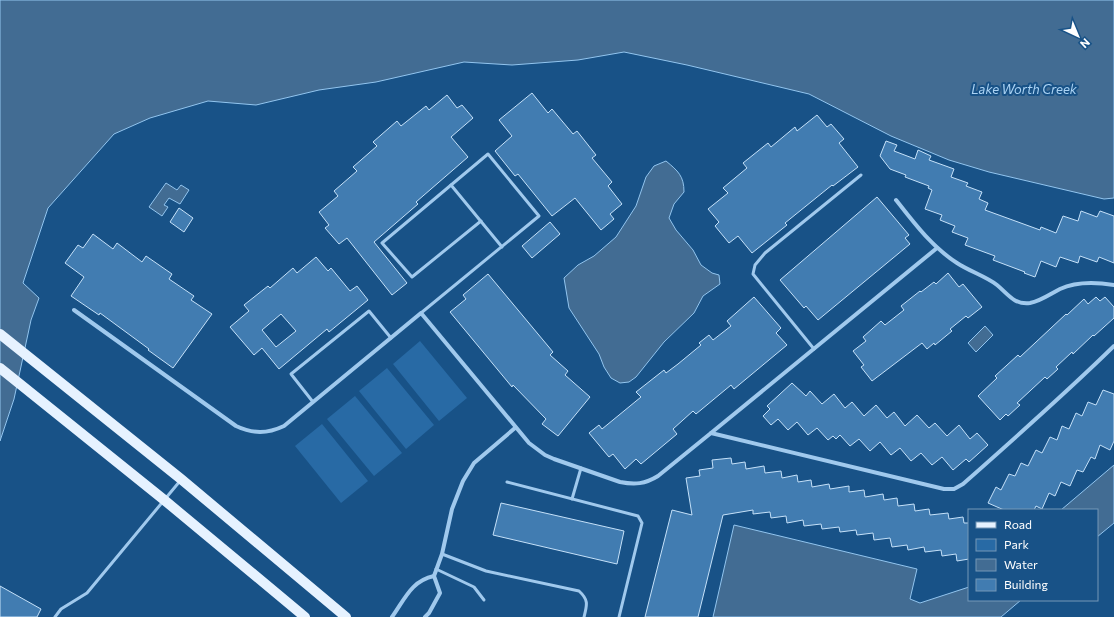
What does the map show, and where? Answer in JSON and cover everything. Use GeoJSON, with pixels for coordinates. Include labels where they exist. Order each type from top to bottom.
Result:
{"type":"FeatureCollection","features":[{"type":"Feature","properties":{"kind":"main road"},"geometry":{"type":"LineString","coordinates":[[0,334],[181,479],[346,617]]}},
{"type":"Feature","properties":{"kind":"main road"},"geometry":{"type":"LineString","coordinates":[[0,368],[163,499],[304,617]]}},
{"type":"Feature","properties":{"kind":"street"},"geometry":{"type":"LineString","coordinates":[[896,200],[937,248],[956,262],[996,284],[1010,298],[1019,302],[1029,303],[1039,301],[1061,289],[1080,283],[1114,285]]}},
{"type":"Feature","properties":{"kind":"street"},"geometry":{"type":"LineString","coordinates":[[74,310],[236,426],[255,433],[265,433],[284,426],[421,313],[529,443],[545,454],[580,468],[620,482],[640,484],[658,476],[937,248]]}},
{"type":"Feature","properties":{"kind":"street"},"geometry":{"type":"LineString","coordinates":[[711,433],[944,489],[954,489],[963,484],[1020,435],[1114,346]]}},
{"type":"Feature","properties":{"kind":"street"},"geometry":{"type":"LineString","coordinates":[[425,617],[429,613],[440,593],[434,576],[442,554],[452,509],[463,481],[468,472],[482,455],[515,428]]}},
{"type":"Feature","properties":{"kind":"street"},"geometry":{"type":"LineString","coordinates":[[392,617],[415,584],[424,578],[434,576]]}},
{"type":"Feature","properties":{"kind":"lane"},"geometry":{"type":"LineString","coordinates":[[421,313],[540,216],[488,154],[382,243],[412,277],[481,221]]}},
{"type":"Feature","properties":{"kind":"lane"},"geometry":{"type":"LineString","coordinates":[[814,349],[753,274],[755,265],[765,253],[860,175]]}},
{"type":"Feature","properties":{"kind":"lane"},"geometry":{"type":"LineString","coordinates":[[451,185],[502,247]]}},
{"type":"Feature","properties":{"kind":"lane"},"geometry":{"type":"LineString","coordinates":[[313,402],[292,374],[369,311],[391,338]]}},
{"type":"Feature","properties":{"kind":"lane"},"geometry":{"type":"LineString","coordinates":[[572,499],[580,468]]}},
{"type":"Feature","properties":{"kind":"lane"},"geometry":{"type":"LineString","coordinates":[[55,617],[61,610],[87,593],[181,479]]}},
{"type":"Feature","properties":{"kind":"lane"},"geometry":{"type":"LineString","coordinates":[[507,482],[635,514],[641,520],[642,523],[619,617]]}},
{"type":"Feature","properties":{"kind":"lane"},"geometry":{"type":"LineString","coordinates":[[442,554],[486,571],[578,591],[584,596],[587,604],[584,617]]}},
{"type":"Feature","properties":{"kind":"lane"},"geometry":{"type":"LineString","coordinates":[[436,569],[474,587],[484,600]]}},
{"type":"Feature","properties":{"kind":"green space"},"geometry":{"type":"Polygon","coordinates":[[[420,341],[467,398],[439,421],[393,364],[420,341]]]}},
{"type":"Feature","properties":{"kind":"green space"},"geometry":{"type":"Polygon","coordinates":[[[387,368],[434,425],[406,449],[359,391],[387,368]]]}},
{"type":"Feature","properties":{"kind":"green space"},"geometry":{"type":"Polygon","coordinates":[[[355,396],[402,453],[374,476],[327,419],[355,396]]]}},
{"type":"Feature","properties":{"kind":"green space"},"geometry":{"type":"Polygon","coordinates":[[[322,424],[368,481],[341,503],[295,446],[322,424]]]}},
{"type":"Feature","properties":{"kind":"water","name":"Lake Worth Creek"},"geometry":{"type":"Polygon","coordinates":[[[0,0],[1114,0],[1114,198],[1104,199],[989,172],[949,160],[891,136],[809,94],[687,65],[624,52],[578,60],[512,65],[464,62],[376,82],[319,90],[256,105],[208,101],[150,118],[114,134],[48,208],[23,283],[39,298],[31,320],[14,399],[0,441],[0,0]]]}},
{"type":"Feature","properties":{"kind":"water"},"geometry":{"type":"Polygon","coordinates":[[[666,161],[680,174],[684,186],[684,192],[674,204],[669,218],[676,230],[693,250],[701,265],[712,273],[719,275],[720,284],[703,296],[694,313],[664,342],[636,377],[629,382],[620,383],[611,378],[604,367],[599,354],[569,308],[564,278],[578,265],[594,256],[616,237],[636,206],[646,177],[654,166],[666,161]]]}},
{"type":"Feature","properties":{"kind":"water"},"geometry":{"type":"Polygon","coordinates":[[[166,183],[177,190],[181,185],[189,190],[180,204],[169,198],[164,205],[168,207],[162,216],[149,207],[166,183]]]}},
{"type":"Feature","properties":{"kind":"water"},"geometry":{"type":"Polygon","coordinates":[[[985,326],[993,335],[976,352],[968,343],[985,326]]]}},
{"type":"Feature","properties":{"kind":"water"},"geometry":{"type":"Polygon","coordinates":[[[1114,465],[1114,523],[1098,536],[1098,509],[1062,509],[1114,465]]]}},
{"type":"Feature","properties":{"kind":"water"},"geometry":{"type":"Polygon","coordinates":[[[734,525],[917,569],[910,599],[920,603],[968,587],[968,601],[1020,601],[1001,617],[713,617],[734,525]]]}},
{"type":"Feature","properties":{"kind":"building"},"geometry":{"type":"Polygon","coordinates":[[[532,93],[548,113],[552,109],[573,134],[577,131],[596,155],[592,158],[612,182],[608,186],[622,204],[610,214],[614,219],[601,230],[575,198],[552,216],[518,174],[515,176],[495,151],[512,136],[499,120],[532,93]]]}},
{"type":"Feature","properties":{"kind":"building"},"geometry":{"type":"Polygon","coordinates":[[[447,95],[457,108],[462,105],[473,118],[451,137],[468,157],[416,202],[418,204],[374,242],[407,283],[392,295],[347,238],[339,244],[325,228],[329,225],[319,212],[338,196],[334,191],[357,171],[353,167],[377,146],[373,142],[397,121],[401,126],[426,106],[429,110],[447,95]]]}},
{"type":"Feature","properties":{"kind":"building"},"geometry":{"type":"Polygon","coordinates":[[[817,115],[827,127],[831,124],[844,139],[839,143],[858,167],[833,186],[832,185],[785,223],[787,225],[752,253],[738,236],[729,243],[715,226],[719,222],[708,209],[728,193],[723,188],[747,168],[743,163],[768,143],[771,147],[795,127],[797,131],[817,115]]]}},
{"type":"Feature","properties":{"kind":"building"},"geometry":{"type":"Polygon","coordinates":[[[886,141],[897,145],[894,151],[915,159],[918,150],[931,156],[929,160],[954,169],[951,177],[968,183],[966,186],[982,192],[979,199],[988,203],[985,210],[1040,230],[1041,227],[1056,233],[1063,216],[1078,221],[1081,211],[1097,217],[1100,211],[1114,216],[1114,263],[1099,257],[1097,262],[1080,256],[1078,263],[1060,257],[1056,267],[1041,261],[1035,277],[993,260],[995,256],[965,245],[968,238],[952,232],[955,226],[940,220],[942,215],[925,209],[932,190],[928,188],[929,186],[905,177],[906,175],[890,169],[880,156],[886,141]]]}},
{"type":"Feature","properties":{"kind":"building"},"geometry":{"type":"Polygon","coordinates":[[[877,197],[909,235],[905,238],[910,244],[818,320],[806,306],[804,308],[780,280],[877,197]]]}},
{"type":"Feature","properties":{"kind":"building"},"geometry":{"type":"Polygon","coordinates":[[[179,208],[193,218],[184,232],[170,222],[179,208]]]}},
{"type":"Feature","properties":{"kind":"building"},"geometry":{"type":"Polygon","coordinates":[[[550,222],[560,234],[532,258],[522,246],[550,222]]]}},
{"type":"Feature","properties":{"kind":"building"},"geometry":{"type":"Polygon","coordinates":[[[93,234],[113,249],[117,243],[142,262],[146,256],[172,274],[169,279],[194,296],[191,300],[212,314],[173,368],[100,313],[99,315],[71,296],[84,277],[65,263],[78,245],[83,248],[93,234]]]}},
{"type":"Feature","properties":{"kind":"building"},"geometry":{"type":"Polygon","coordinates":[[[316,257],[328,271],[331,268],[350,291],[357,286],[368,300],[329,332],[327,329],[279,369],[262,348],[254,355],[230,327],[249,311],[244,305],[268,286],[270,288],[293,268],[297,273],[316,257]],[[281,314],[262,330],[276,347],[296,331],[281,314]]]}},
{"type":"Feature","properties":{"kind":"building"},"geometry":{"type":"Polygon","coordinates":[[[948,273],[959,287],[963,284],[982,307],[968,318],[966,316],[950,329],[952,331],[935,345],[934,343],[927,349],[922,343],[872,381],[861,367],[864,365],[853,351],[866,341],[863,337],[881,321],[885,325],[904,310],[901,306],[934,282],[936,284],[948,273]]]}},
{"type":"Feature","properties":{"kind":"building"},"geometry":{"type":"Polygon","coordinates":[[[488,274],[553,352],[550,355],[568,371],[565,375],[590,397],[558,436],[542,424],[546,419],[513,385],[512,387],[450,312],[466,299],[463,295],[488,274]]]}},
{"type":"Feature","properties":{"kind":"building"},"geometry":{"type":"Polygon","coordinates":[[[754,297],[781,328],[776,333],[787,345],[734,389],[731,385],[696,414],[693,411],[673,429],[677,434],[641,464],[636,459],[625,469],[613,454],[609,457],[589,433],[599,425],[602,429],[641,397],[636,392],[664,370],[666,373],[678,364],[701,345],[699,343],[709,335],[713,340],[731,326],[727,321],[754,297]]]}},
{"type":"Feature","properties":{"kind":"building"},"geometry":{"type":"Polygon","coordinates":[[[1096,297],[1100,301],[1105,297],[1114,307],[1114,318],[1073,354],[1072,352],[1056,367],[1058,369],[1047,379],[1045,377],[1017,403],[1020,405],[1008,416],[1006,414],[1000,420],[978,396],[997,378],[995,376],[1018,355],[1020,357],[1066,314],[1067,315],[1084,299],[1088,304],[1096,297]]]}},
{"type":"Feature","properties":{"kind":"building"},"geometry":{"type":"Polygon","coordinates":[[[792,383],[806,396],[810,391],[822,404],[834,394],[845,408],[852,402],[864,416],[876,405],[887,418],[894,412],[905,426],[917,415],[929,428],[935,423],[947,436],[959,425],[970,439],[977,433],[988,445],[969,462],[966,459],[953,470],[942,457],[932,465],[921,453],[911,461],[900,448],[891,455],[880,442],[870,451],[859,439],[850,446],[840,435],[836,439],[833,436],[828,440],[817,428],[808,435],[797,422],[788,430],[778,419],[771,425],[763,416],[770,409],[767,406],[792,383]]]}},
{"type":"Feature","properties":{"kind":"building"},"geometry":{"type":"Polygon","coordinates":[[[1103,390],[1114,394],[1114,441],[1110,450],[1100,445],[1095,459],[1091,457],[1083,472],[1077,470],[1070,486],[1061,482],[1055,496],[1049,493],[1042,509],[1036,506],[1034,509],[1002,509],[988,503],[996,487],[1001,490],[1009,474],[1015,476],[1021,463],[1028,466],[1036,450],[1042,453],[1050,437],[1057,440],[1062,426],[1069,429],[1076,413],[1082,416],[1088,402],[1096,405],[1103,390]]]}},
{"type":"Feature","properties":{"kind":"building"},"geometry":{"type":"Polygon","coordinates":[[[731,458],[732,464],[745,462],[746,469],[764,466],[765,473],[781,471],[782,478],[797,475],[798,482],[811,480],[812,487],[829,484],[830,489],[849,486],[849,492],[864,490],[865,497],[883,494],[884,500],[897,498],[898,506],[914,504],[915,511],[929,509],[930,515],[948,513],[949,519],[963,517],[964,523],[968,523],[968,559],[957,561],[956,554],[942,556],[941,550],[925,552],[924,547],[908,550],[907,545],[892,547],[890,538],[874,540],[873,533],[857,535],[856,530],[840,532],[839,527],[822,529],[821,524],[804,526],[803,520],[787,523],[786,516],[771,518],[770,512],[753,514],[753,510],[723,515],[698,617],[645,617],[672,510],[692,515],[686,478],[700,476],[699,470],[713,468],[712,460],[731,458]]]}},
{"type":"Feature","properties":{"kind":"building"},"geometry":{"type":"Polygon","coordinates":[[[501,503],[624,531],[617,564],[493,535],[501,503]]]}},
{"type":"Feature","properties":{"kind":"building"},"geometry":{"type":"Polygon","coordinates":[[[0,586],[41,609],[37,617],[0,617],[0,586]]]}}]}
